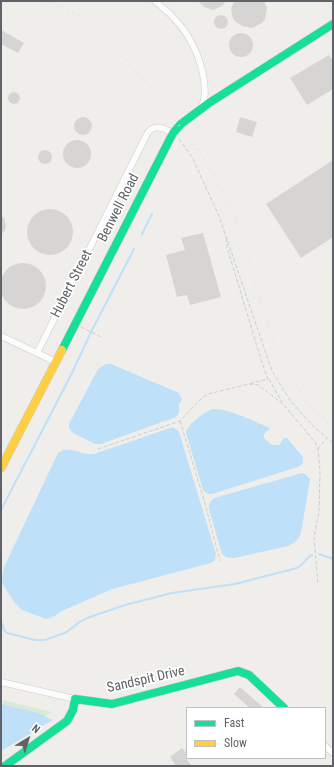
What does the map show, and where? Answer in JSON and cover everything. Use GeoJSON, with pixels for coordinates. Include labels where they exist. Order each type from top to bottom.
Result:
{"type":"FeatureCollection","features":[{"type":"Feature","properties":{"kind":"street"},"geometry":{"type":"LineString","coordinates":[[155,1],[178,22],[196,50],[203,72],[205,90],[201,109]]}},
{"type":"Feature","properties":{"kind":"street","name":"Benwell Road"},"geometry":{"type":"LineString","coordinates":[[1,468],[172,133],[201,109],[333,24]]}},
{"type":"Feature","properties":{"kind":"street","name":"Hubert Street"},"geometry":{"type":"LineString","coordinates":[[37,353],[146,134],[152,128],[156,127],[172,133]]}},
{"type":"Feature","properties":{"kind":"street"},"geometry":{"type":"LineString","coordinates":[[1,336],[56,362]]}},
{"type":"Feature","properties":{"kind":"street","name":"Sandspit Drive"},"geometry":{"type":"LineString","coordinates":[[75,699],[112,704],[238,671],[249,675],[283,707]]}},
{"type":"Feature","properties":{"kind":"street"},"geometry":{"type":"LineString","coordinates":[[1,682],[75,699],[73,710],[67,721],[5,766]]}},
{"type":"Feature","properties":{"kind":"path"},"geometry":{"type":"LineString","coordinates":[[172,133],[183,144],[192,157],[213,200],[272,371],[290,400],[313,426],[333,443]]}},
{"type":"Feature","properties":{"kind":"path"},"geometry":{"type":"LineString","coordinates":[[226,236],[227,247],[268,379],[283,404],[309,435],[318,449],[320,458],[320,497],[314,537],[318,585]]}},
{"type":"Feature","properties":{"kind":"path"},"geometry":{"type":"LineString","coordinates":[[75,324],[101,337]]}},
{"type":"Feature","properties":{"kind":"path"},"geometry":{"type":"LineString","coordinates":[[98,449],[180,421],[202,398],[208,394],[268,379]]}},
{"type":"Feature","properties":{"kind":"path"},"geometry":{"type":"LineString","coordinates":[[249,384],[258,385],[283,404]]}},
{"type":"Feature","properties":{"kind":"path"},"geometry":{"type":"LineString","coordinates":[[180,421],[204,500],[220,562]]}},
{"type":"Feature","properties":{"kind":"path"},"geometry":{"type":"LineString","coordinates":[[318,449],[326,438]]}},
{"type":"Feature","properties":{"kind":"green space"},"geometry":{"type":"Polygon","coordinates":[[[3,700],[52,712],[1,746],[3,700]]]}},
{"type":"Feature","properties":{"kind":"water"},"geometry":{"type":"Polygon","coordinates":[[[106,364],[111,364],[179,393],[182,399],[179,404],[179,414],[176,417],[101,444],[95,444],[73,433],[69,428],[70,422],[98,369],[106,364]]]}},
{"type":"Feature","properties":{"kind":"water"},"geometry":{"type":"Polygon","coordinates":[[[212,409],[219,409],[234,413],[270,428],[264,434],[264,438],[272,445],[279,445],[284,438],[287,438],[303,457],[303,463],[298,467],[208,494],[203,490],[186,433],[187,429],[193,422],[212,409]]]}},
{"type":"Feature","properties":{"kind":"water"},"geometry":{"type":"Polygon","coordinates":[[[173,427],[179,432],[216,554],[215,560],[211,563],[112,589],[46,619],[22,610],[15,603],[2,583],[4,567],[58,453],[72,450],[94,454],[173,427]]]}},
{"type":"Feature","properties":{"kind":"water"},"geometry":{"type":"Polygon","coordinates":[[[302,473],[310,479],[299,538],[293,544],[288,546],[234,558],[227,557],[222,554],[209,509],[210,502],[214,498],[302,473]]]}},
{"type":"Feature","properties":{"kind":"water"},"geometry":{"type":"Polygon","coordinates":[[[1,704],[38,713],[53,720],[1,751],[1,704]]]}},
{"type":"Feature","properties":{"kind":"building"},"geometry":{"type":"Polygon","coordinates":[[[198,1],[226,1],[222,6],[213,10],[204,7],[198,1]]]}},
{"type":"Feature","properties":{"kind":"building"},"geometry":{"type":"Polygon","coordinates":[[[234,1],[264,1],[267,8],[265,19],[262,23],[252,28],[242,26],[234,20],[232,15],[231,9],[234,1]]]}},
{"type":"Feature","properties":{"kind":"building"},"geometry":{"type":"Polygon","coordinates":[[[218,15],[224,15],[228,19],[228,25],[224,29],[218,29],[214,25],[214,19],[218,15]]]}},
{"type":"Feature","properties":{"kind":"building"},"geometry":{"type":"Polygon","coordinates":[[[1,30],[24,43],[18,53],[1,44],[1,30]]]}},
{"type":"Feature","properties":{"kind":"building"},"geometry":{"type":"Polygon","coordinates":[[[241,33],[250,36],[253,45],[250,54],[241,57],[232,54],[229,45],[232,36],[241,33]]]}},
{"type":"Feature","properties":{"kind":"building"},"geometry":{"type":"Polygon","coordinates":[[[329,55],[333,61],[333,89],[307,105],[290,78],[329,55]]]}},
{"type":"Feature","properties":{"kind":"building"},"geometry":{"type":"Polygon","coordinates":[[[12,92],[16,92],[20,98],[16,104],[12,104],[8,100],[8,96],[12,92]]]}},
{"type":"Feature","properties":{"kind":"building"},"geometry":{"type":"Polygon","coordinates":[[[83,117],[89,120],[92,126],[89,132],[83,135],[77,132],[74,126],[77,120],[83,117]]]}},
{"type":"Feature","properties":{"kind":"building"},"geometry":{"type":"Polygon","coordinates":[[[240,117],[257,122],[252,137],[236,132],[240,117]]]}},
{"type":"Feature","properties":{"kind":"building"},"geometry":{"type":"Polygon","coordinates":[[[77,140],[87,144],[91,154],[87,164],[77,168],[67,164],[63,154],[67,144],[77,140]]]}},
{"type":"Feature","properties":{"kind":"building"},"geometry":{"type":"Polygon","coordinates":[[[42,150],[48,150],[52,154],[52,160],[48,164],[42,164],[38,160],[38,154],[42,150]]]}},
{"type":"Feature","properties":{"kind":"building"},"geometry":{"type":"Polygon","coordinates":[[[333,160],[333,237],[301,258],[266,204],[333,160]]]}},
{"type":"Feature","properties":{"kind":"building"},"geometry":{"type":"Polygon","coordinates":[[[50,209],[63,213],[69,219],[73,232],[69,245],[63,251],[50,255],[37,251],[31,245],[27,232],[31,219],[37,213],[50,209]]]}},
{"type":"Feature","properties":{"kind":"building"},"geometry":{"type":"Polygon","coordinates":[[[1,215],[4,218],[6,226],[1,235],[1,215]]]}},
{"type":"Feature","properties":{"kind":"building"},"geometry":{"type":"Polygon","coordinates":[[[203,233],[221,297],[190,305],[187,295],[177,297],[166,255],[185,250],[181,238],[203,233]]]}},
{"type":"Feature","properties":{"kind":"building"},"geometry":{"type":"Polygon","coordinates":[[[23,263],[36,267],[42,273],[46,286],[42,299],[36,305],[23,309],[10,305],[4,299],[0,286],[4,273],[10,267],[23,263]]]}},
{"type":"Feature","properties":{"kind":"building"},"geometry":{"type":"Polygon","coordinates":[[[240,687],[263,707],[249,707],[234,694],[240,687]]]}},
{"type":"Feature","properties":{"kind":"building"},"geometry":{"type":"Polygon","coordinates":[[[182,748],[186,753],[186,759],[191,765],[176,766],[170,757],[182,748]]]}},
{"type":"Feature","properties":{"kind":"waterway"},"geometry":{"type":"LineString","coordinates":[[142,234],[152,214]]}},
{"type":"Feature","properties":{"kind":"waterway"},"geometry":{"type":"LineString","coordinates":[[1,510],[134,249]]}},
{"type":"Feature","properties":{"kind":"waterway"},"geometry":{"type":"LineString","coordinates":[[319,554],[333,559]]}},
{"type":"Feature","properties":{"kind":"waterway"},"geometry":{"type":"LineString","coordinates":[[1,621],[4,630],[7,633],[35,640],[45,640],[67,632],[87,618],[125,605],[172,593],[235,584],[297,568],[312,555]]}},
{"type":"Feature","properties":{"kind":"railway"},"geometry":{"type":"LineString","coordinates":[[45,1],[77,14],[100,31],[150,87],[200,153],[224,193],[234,215],[275,346],[286,370],[308,403],[333,428]]}},
{"type":"Feature","properties":{"kind":"railway"},"geometry":{"type":"LineString","coordinates":[[98,262],[115,219]]}},
{"type":"Feature","properties":{"kind":"traffic: fast"},"geometry":{"type":"LineString","coordinates":[[62,350],[173,133],[181,124],[209,103],[333,24]]}},
{"type":"Feature","properties":{"kind":"traffic: fast"},"geometry":{"type":"LineString","coordinates":[[5,766],[67,721],[73,710],[75,699],[112,704],[238,671],[249,675],[283,707]]}},
{"type":"Feature","properties":{"kind":"traffic: slow"},"geometry":{"type":"LineString","coordinates":[[1,468],[62,350]]}}]}
